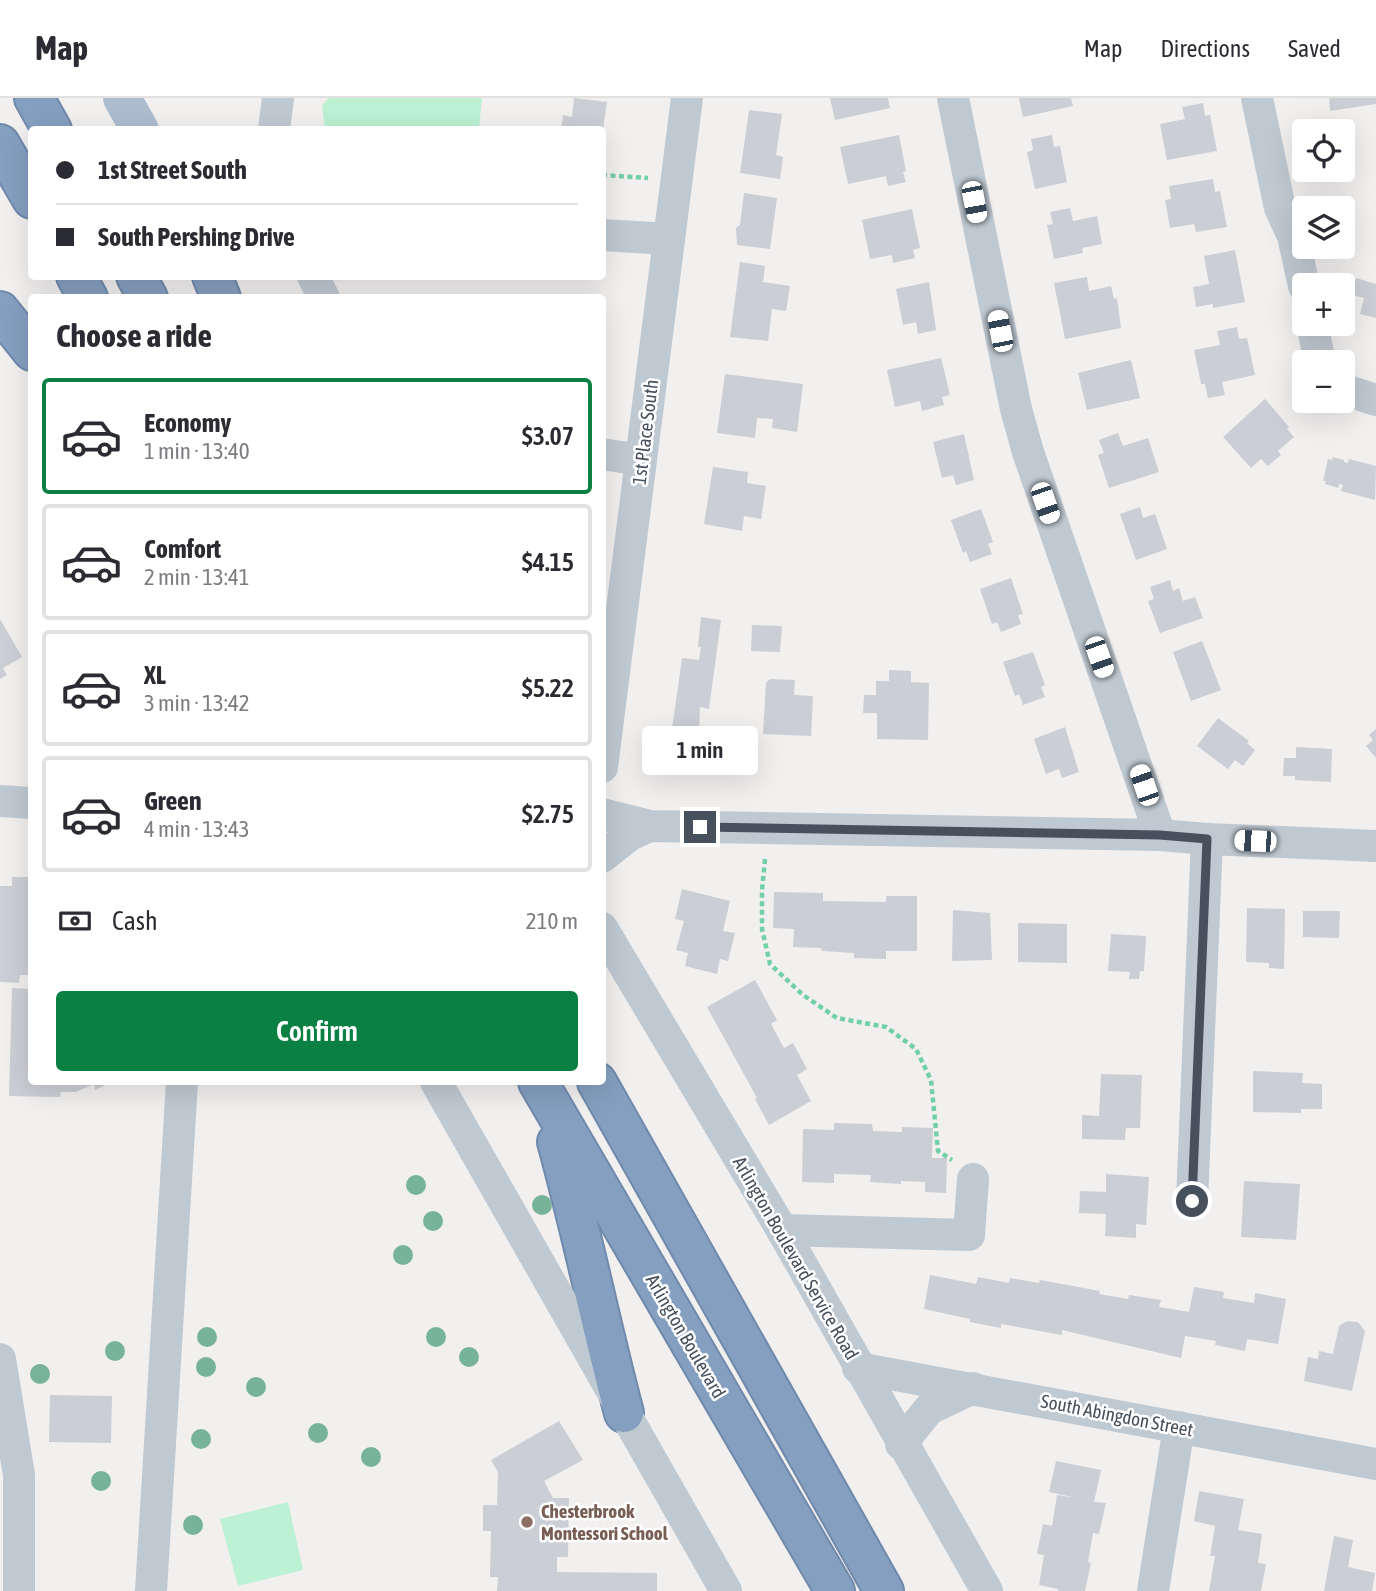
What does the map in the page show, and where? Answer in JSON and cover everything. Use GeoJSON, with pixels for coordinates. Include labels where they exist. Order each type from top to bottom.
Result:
{"type":"FeatureCollection","features":[{"type":"Feature","properties":{"kind":"highway"},"geometry":{"type":"LineString","coordinates":[[34,98],[50,126]]}},
{"type":"Feature","properties":{"kind":"highway"},"geometry":{"type":"LineString","coordinates":[[0,144],[28,192]]}},
{"type":"Feature","properties":{"kind":"highway"},"geometry":{"type":"LineString","coordinates":[[0,312],[28,346]]}},
{"type":"Feature","properties":{"kind":"highway"},"geometry":{"type":"LineString","coordinates":[[599,1085],[884,1591]]}},
{"type":"Feature","properties":{"kind":"highway"},"geometry":{"type":"LineString","coordinates":[[541,1087],[579,1219],[604,1338],[624,1413]]}},
{"type":"Feature","properties":{"kind":"highway","name":"Arlington Boulevard"},"geometry":{"type":"LineString","coordinates":[[541,1087],[835,1591]]}},
{"type":"Feature","properties":{"kind":"main road"},"geometry":{"type":"LineString","coordinates":[[122,98],[138,126]]}},
{"type":"Feature","properties":{"kind":"street"},"geometry":{"type":"LineString","coordinates":[[274,126],[278,98]]}},
{"type":"Feature","properties":{"kind":"street","name":"1st Place South"},"geometry":{"type":"LineString","coordinates":[[606,736],[687,98]]}},
{"type":"Feature","properties":{"kind":"street"},"geometry":{"type":"LineString","coordinates":[[953,98],[1016,409],[1028,452],[1160,835]]}},
{"type":"Feature","properties":{"kind":"street"},"geometry":{"type":"LineString","coordinates":[[1257,98],[1280,208],[1293,236],[1301,273]]}},
{"type":"Feature","properties":{"kind":"street"},"geometry":{"type":"LineString","coordinates":[[606,235],[669,239]]}},
{"type":"Feature","properties":{"kind":"street"},"geometry":{"type":"LineString","coordinates":[[0,312],[28,362]]}},
{"type":"Feature","properties":{"kind":"street"},"geometry":{"type":"LineString","coordinates":[[1355,393],[1376,400]]}},
{"type":"Feature","properties":{"kind":"street"},"geometry":{"type":"LineString","coordinates":[[606,455],[641,460]]}},
{"type":"Feature","properties":{"kind":"street"},"geometry":{"type":"LineString","coordinates":[[0,801],[28,803]]}},
{"type":"Feature","properties":{"kind":"street"},"geometry":{"type":"LineString","coordinates":[[606,815],[650,826],[1160,835],[1376,846]]}},
{"type":"Feature","properties":{"kind":"street"},"geometry":{"type":"LineString","coordinates":[[606,854],[630,835],[650,826]]}},
{"type":"Feature","properties":{"kind":"street"},"geometry":{"type":"LineString","coordinates":[[1192,1201],[1207,839]]}},
{"type":"Feature","properties":{"kind":"street","name":"Arlington Boulevard Service Road"},"geometry":{"type":"LineString","coordinates":[[606,935],[782,1230],[901,1444],[987,1591]]}},
{"type":"Feature","properties":{"kind":"street"},"geometry":{"type":"LineString","coordinates":[[151,1591],[182,1085]]}},
{"type":"Feature","properties":{"kind":"street"},"geometry":{"type":"LineString","coordinates":[[438,1085],[726,1591]]}},
{"type":"Feature","properties":{"kind":"street"},"geometry":{"type":"LineString","coordinates":[[782,1230],[970,1235],[973,1180]]}},
{"type":"Feature","properties":{"kind":"street"},"geometry":{"type":"LineString","coordinates":[[0,1359],[19,1475],[19,1591]]}},
{"type":"Feature","properties":{"kind":"street","name":"South Abingdon Street"},"geometry":{"type":"LineString","coordinates":[[858,1368],[1376,1464]]}},
{"type":"Feature","properties":{"kind":"street"},"geometry":{"type":"LineString","coordinates":[[901,1444],[929,1409],[973,1388]]}},
{"type":"Feature","properties":{"kind":"street"},"geometry":{"type":"LineString","coordinates":[[1153,1591],[1179,1427]]}},
{"type":"Feature","properties":{"kind":"path"},"geometry":{"type":"LineString","coordinates":[[606,175],[677,179]]}},
{"type":"Feature","properties":{"kind":"path"},"geometry":{"type":"LineString","coordinates":[[765,859],[762,929],[770,964],[803,995],[837,1018],[886,1027],[916,1049],[931,1080],[938,1151],[955,1161],[973,1180]]}},
{"type":"Feature","properties":{"kind":"green space"},"geometry":{"type":"Polygon","coordinates":[[[329,98],[482,98],[479,126],[325,126],[322,105],[329,98]]]}},
{"type":"Feature","properties":{"kind":"green space"},"geometry":{"type":"Polygon","coordinates":[[[288,1502],[303,1570],[238,1586],[220,1519],[288,1502]]]}},
{"type":"Feature","properties":{"kind":"building"},"geometry":{"type":"Polygon","coordinates":[[[574,98],[607,102],[604,126],[562,126],[563,115],[572,117],[574,98]]]}},
{"type":"Feature","properties":{"kind":"building"},"geometry":{"type":"Polygon","coordinates":[[[830,98],[888,98],[890,108],[835,120],[830,98]]]}},
{"type":"Feature","properties":{"kind":"building"},"geometry":{"type":"Polygon","coordinates":[[[1019,98],[1071,98],[1073,106],[1023,117],[1019,98]]]}},
{"type":"Feature","properties":{"kind":"building"},"geometry":{"type":"Polygon","coordinates":[[[1329,98],[1376,98],[1376,104],[1330,111],[1329,98]]]}},
{"type":"Feature","properties":{"kind":"building"},"geometry":{"type":"Polygon","coordinates":[[[1203,103],[1205,116],[1210,115],[1217,151],[1167,160],[1160,124],[1185,119],[1182,107],[1203,103]]]}},
{"type":"Feature","properties":{"kind":"building"},"geometry":{"type":"Polygon","coordinates":[[[749,110],[782,114],[776,155],[783,157],[780,179],[740,173],[749,110]]]}},
{"type":"Feature","properties":{"kind":"building"},"geometry":{"type":"Polygon","coordinates":[[[899,135],[906,182],[888,186],[886,176],[848,184],[840,147],[899,135]]]}},
{"type":"Feature","properties":{"kind":"building"},"geometry":{"type":"Polygon","coordinates":[[[1052,135],[1054,147],[1060,146],[1067,182],[1035,189],[1027,152],[1033,150],[1031,139],[1052,135]]]}},
{"type":"Feature","properties":{"kind":"building"},"geometry":{"type":"Polygon","coordinates":[[[1213,179],[1215,192],[1220,191],[1227,227],[1196,232],[1194,224],[1170,228],[1165,200],[1171,199],[1169,186],[1213,179]]]}},
{"type":"Feature","properties":{"kind":"building"},"geometry":{"type":"Polygon","coordinates":[[[744,193],[777,198],[770,249],[737,245],[736,228],[740,225],[744,193]]]}},
{"type":"Feature","properties":{"kind":"building"},"geometry":{"type":"Polygon","coordinates":[[[1070,208],[1073,221],[1097,216],[1102,244],[1082,248],[1083,253],[1054,259],[1047,225],[1053,224],[1050,212],[1070,208]]]}},
{"type":"Feature","properties":{"kind":"building"},"geometry":{"type":"Polygon","coordinates":[[[912,209],[920,248],[913,250],[915,258],[893,263],[892,255],[870,259],[862,220],[912,209]]]}},
{"type":"Feature","properties":{"kind":"building"},"geometry":{"type":"Polygon","coordinates":[[[1235,250],[1245,302],[1213,308],[1213,304],[1196,307],[1193,287],[1209,284],[1204,256],[1235,250]]]}},
{"type":"Feature","properties":{"kind":"building"},"geometry":{"type":"Polygon","coordinates":[[[740,262],[765,266],[763,282],[790,286],[786,311],[772,309],[768,341],[730,337],[740,262]]]}},
{"type":"Feature","properties":{"kind":"building"},"geometry":{"type":"Polygon","coordinates":[[[1087,277],[1089,291],[1111,286],[1114,299],[1117,298],[1121,328],[1065,339],[1054,283],[1087,277]]]}},
{"type":"Feature","properties":{"kind":"building"},"geometry":{"type":"Polygon","coordinates":[[[1356,278],[1376,284],[1376,318],[1360,314],[1364,298],[1355,296],[1356,278]]]}},
{"type":"Feature","properties":{"kind":"building"},"geometry":{"type":"Polygon","coordinates":[[[929,282],[936,330],[918,334],[916,322],[903,325],[896,289],[929,282]]]}},
{"type":"Feature","properties":{"kind":"building"},"geometry":{"type":"Polygon","coordinates":[[[1237,327],[1239,339],[1247,338],[1255,375],[1222,382],[1225,395],[1208,398],[1205,384],[1201,384],[1194,350],[1220,345],[1217,331],[1237,327]]]}},
{"type":"Feature","properties":{"kind":"building"},"geometry":{"type":"Polygon","coordinates":[[[941,358],[950,395],[942,397],[944,405],[922,411],[920,401],[895,407],[887,370],[941,358]]]}},
{"type":"Feature","properties":{"kind":"building"},"geometry":{"type":"Polygon","coordinates":[[[1131,360],[1140,398],[1087,410],[1078,373],[1131,360]]]}},
{"type":"Feature","properties":{"kind":"building"},"geometry":{"type":"Polygon","coordinates":[[[725,374],[803,384],[797,432],[772,428],[773,419],[757,418],[755,438],[717,433],[725,374]]]}},
{"type":"Feature","properties":{"kind":"building"},"geometry":{"type":"Polygon","coordinates":[[[1265,399],[1294,437],[1278,451],[1281,455],[1268,466],[1261,459],[1251,468],[1223,437],[1265,399]]]}},
{"type":"Feature","properties":{"kind":"building"},"geometry":{"type":"Polygon","coordinates":[[[1118,433],[1123,446],[1148,438],[1159,472],[1109,488],[1098,455],[1104,453],[1099,440],[1118,433]]]}},
{"type":"Feature","properties":{"kind":"building"},"geometry":{"type":"Polygon","coordinates":[[[964,434],[974,480],[956,485],[953,475],[942,478],[933,442],[964,434]]]}},
{"type":"Feature","properties":{"kind":"building"},"geometry":{"type":"Polygon","coordinates":[[[1333,457],[1348,463],[1349,459],[1376,466],[1375,500],[1341,491],[1343,485],[1339,484],[1338,488],[1325,484],[1326,481],[1323,481],[1328,459],[1332,460],[1333,457]]]}},
{"type":"Feature","properties":{"kind":"building"},"geometry":{"type":"Polygon","coordinates":[[[713,467],[748,472],[747,483],[766,486],[761,519],[744,516],[742,531],[704,524],[713,467]]]}},
{"type":"Feature","properties":{"kind":"building"},"geometry":{"type":"Polygon","coordinates":[[[1140,507],[1143,518],[1155,514],[1167,549],[1136,560],[1120,514],[1140,507]]]}},
{"type":"Feature","properties":{"kind":"building"},"geometry":{"type":"Polygon","coordinates":[[[981,509],[993,542],[988,544],[992,554],[970,562],[966,551],[963,553],[951,520],[981,509]]]}},
{"type":"Feature","properties":{"kind":"building"},"geometry":{"type":"Polygon","coordinates":[[[1011,578],[1023,614],[1018,615],[1021,624],[1001,632],[997,622],[992,624],[980,589],[1011,578]]]}},
{"type":"Feature","properties":{"kind":"building"},"geometry":{"type":"Polygon","coordinates":[[[1170,580],[1173,591],[1179,588],[1183,601],[1195,597],[1203,618],[1160,633],[1148,601],[1154,599],[1150,587],[1170,580]]]}},
{"type":"Feature","properties":{"kind":"building"},"geometry":{"type":"Polygon","coordinates":[[[701,617],[721,620],[709,709],[700,707],[699,733],[672,729],[682,658],[699,660],[701,617]]]}},
{"type":"Feature","properties":{"kind":"building"},"geometry":{"type":"Polygon","coordinates":[[[0,619],[22,657],[3,668],[7,675],[0,679],[0,619]]]}},
{"type":"Feature","properties":{"kind":"building"},"geometry":{"type":"Polygon","coordinates":[[[752,625],[782,626],[780,652],[751,651],[752,625]]]}},
{"type":"Feature","properties":{"kind":"building"},"geometry":{"type":"Polygon","coordinates":[[[1202,641],[1221,690],[1191,701],[1173,652],[1202,641]]]}},
{"type":"Feature","properties":{"kind":"building"},"geometry":{"type":"Polygon","coordinates":[[[1033,652],[1045,685],[1041,687],[1045,697],[1023,705],[1019,694],[1015,696],[1003,662],[1033,652]]]}},
{"type":"Feature","properties":{"kind":"building"},"geometry":{"type":"Polygon","coordinates":[[[889,670],[911,671],[911,682],[929,683],[928,740],[877,739],[877,713],[863,713],[864,695],[876,695],[876,681],[889,681],[889,670]]]}},
{"type":"Feature","properties":{"kind":"building"},"geometry":{"type":"Polygon","coordinates":[[[770,679],[795,680],[794,695],[813,696],[811,736],[763,734],[766,683],[770,679]]]}},
{"type":"Feature","properties":{"kind":"building"},"geometry":{"type":"Polygon","coordinates":[[[1218,718],[1249,741],[1247,743],[1255,750],[1243,766],[1235,760],[1228,769],[1197,746],[1218,718]]]}},
{"type":"Feature","properties":{"kind":"building"},"geometry":{"type":"Polygon","coordinates":[[[1065,727],[1079,772],[1062,778],[1059,769],[1046,774],[1034,739],[1065,727]]]}},
{"type":"Feature","properties":{"kind":"building"},"geometry":{"type":"Polygon","coordinates":[[[1376,729],[1376,758],[1366,746],[1373,740],[1369,735],[1376,729]]]}},
{"type":"Feature","properties":{"kind":"building"},"geometry":{"type":"Polygon","coordinates":[[[1296,747],[1332,749],[1331,782],[1295,780],[1295,776],[1283,776],[1284,758],[1296,758],[1296,747]]]}},
{"type":"Feature","properties":{"kind":"building"},"geometry":{"type":"Polygon","coordinates":[[[12,877],[28,877],[28,975],[20,975],[19,983],[0,982],[0,886],[12,886],[12,877]]]}},
{"type":"Feature","properties":{"kind":"building"},"geometry":{"type":"Polygon","coordinates":[[[682,889],[730,901],[723,931],[735,933],[728,961],[720,959],[717,974],[685,966],[688,953],[676,950],[684,921],[675,919],[682,889]]]}},
{"type":"Feature","properties":{"kind":"building"},"geometry":{"type":"Polygon","coordinates":[[[774,892],[823,893],[823,901],[886,902],[886,896],[917,896],[917,951],[886,951],[886,959],[854,958],[854,953],[793,947],[794,929],[773,928],[774,892]]]}},
{"type":"Feature","properties":{"kind":"building"},"geometry":{"type":"Polygon","coordinates":[[[1247,908],[1285,909],[1284,969],[1269,968],[1269,963],[1246,962],[1247,908]]]}},
{"type":"Feature","properties":{"kind":"building"},"geometry":{"type":"Polygon","coordinates":[[[953,910],[990,913],[992,960],[952,961],[953,910]]]}},
{"type":"Feature","properties":{"kind":"building"},"geometry":{"type":"Polygon","coordinates":[[[1303,911],[1340,911],[1339,938],[1303,937],[1303,911]]]}},
{"type":"Feature","properties":{"kind":"building"},"geometry":{"type":"Polygon","coordinates":[[[1018,923],[1067,924],[1067,963],[1018,962],[1018,923]]]}},
{"type":"Feature","properties":{"kind":"building"},"geometry":{"type":"Polygon","coordinates":[[[1111,934],[1146,936],[1144,971],[1140,971],[1139,979],[1129,979],[1130,972],[1108,971],[1111,934]]]}},
{"type":"Feature","properties":{"kind":"building"},"geometry":{"type":"Polygon","coordinates":[[[755,980],[777,1020],[771,1024],[784,1048],[793,1043],[807,1069],[797,1075],[811,1101],[769,1125],[707,1007],[755,980]]]}},
{"type":"Feature","properties":{"kind":"building"},"geometry":{"type":"Polygon","coordinates":[[[12,988],[28,989],[28,1085],[92,1085],[76,1092],[61,1092],[60,1097],[9,1096],[12,988]]]}},
{"type":"Feature","properties":{"kind":"building"},"geometry":{"type":"Polygon","coordinates":[[[1253,1071],[1303,1073],[1302,1083],[1322,1084],[1322,1109],[1301,1109],[1301,1113],[1253,1112],[1253,1071]]]}},
{"type":"Feature","properties":{"kind":"building"},"geometry":{"type":"Polygon","coordinates":[[[1101,1074],[1142,1075],[1140,1128],[1126,1128],[1125,1140],[1082,1139],[1082,1115],[1099,1116],[1101,1074]]]}},
{"type":"Feature","properties":{"kind":"building"},"geometry":{"type":"Polygon","coordinates":[[[834,1123],[872,1124],[873,1131],[902,1132],[902,1127],[933,1128],[932,1158],[947,1158],[946,1193],[925,1192],[925,1182],[870,1182],[871,1175],[834,1174],[834,1183],[802,1182],[803,1129],[834,1130],[834,1123]]]}},
{"type":"Feature","properties":{"kind":"building"},"geometry":{"type":"Polygon","coordinates":[[[1106,1174],[1149,1177],[1146,1225],[1136,1224],[1136,1238],[1105,1236],[1106,1214],[1079,1213],[1080,1191],[1106,1192],[1106,1174]]]}},
{"type":"Feature","properties":{"kind":"building"},"geometry":{"type":"Polygon","coordinates":[[[1244,1181],[1300,1184],[1296,1240],[1241,1237],[1244,1181]]]}},
{"type":"Feature","properties":{"kind":"building"},"geometry":{"type":"Polygon","coordinates":[[[930,1275],[976,1284],[978,1277],[1009,1283],[1010,1278],[1039,1283],[1040,1280],[1128,1299],[1129,1295],[1161,1300],[1159,1307],[1189,1312],[1194,1287],[1224,1292],[1223,1298],[1254,1303],[1255,1293],[1286,1299],[1278,1344],[1247,1339],[1245,1351],[1215,1345],[1216,1341],[1185,1336],[1181,1358],[1062,1330],[1062,1335],[1001,1324],[1001,1328],[924,1309],[930,1275]]]}},
{"type":"Feature","properties":{"kind":"building"},"geometry":{"type":"Polygon","coordinates":[[[1347,1321],[1358,1322],[1365,1331],[1352,1391],[1304,1381],[1308,1357],[1318,1359],[1319,1351],[1333,1354],[1339,1326],[1347,1321]]]}},
{"type":"Feature","properties":{"kind":"building"},"geometry":{"type":"Polygon","coordinates":[[[50,1395],[112,1396],[111,1443],[49,1442],[50,1395]]]}},
{"type":"Feature","properties":{"kind":"building"},"geometry":{"type":"Polygon","coordinates":[[[559,1421],[583,1460],[544,1481],[553,1498],[569,1498],[568,1557],[557,1557],[557,1572],[657,1573],[657,1591],[497,1591],[498,1577],[490,1577],[491,1531],[483,1531],[483,1505],[497,1505],[498,1472],[491,1460],[559,1421]]]}},
{"type":"Feature","properties":{"kind":"building"},"geometry":{"type":"Polygon","coordinates":[[[1056,1461],[1101,1470],[1094,1502],[1106,1503],[1099,1534],[1093,1533],[1088,1562],[1091,1563],[1085,1591],[1058,1591],[1039,1585],[1044,1555],[1037,1554],[1043,1524],[1052,1526],[1057,1495],[1077,1498],[1049,1492],[1056,1461]]]}},
{"type":"Feature","properties":{"kind":"building"},"geometry":{"type":"Polygon","coordinates":[[[1199,1491],[1244,1499],[1238,1530],[1262,1534],[1258,1563],[1266,1564],[1261,1591],[1209,1591],[1215,1556],[1210,1556],[1215,1526],[1194,1521],[1199,1491]]]}},
{"type":"Feature","properties":{"kind":"building"},"geometry":{"type":"Polygon","coordinates":[[[1334,1536],[1353,1540],[1348,1567],[1375,1573],[1372,1591],[1324,1591],[1334,1536]]]}},
{"type":"Feature","properties":{"kind":"place","name":"Chesterbrook Montessori School"},"geometry":{"type":"Point","coordinates":[527,1522]}},
{"type":"Feature","properties":{"kind":"route"},"geometry":{"type":"LineString","coordinates":[[700,827],[1160,835],[1207,839],[1192,1201]]}}]}
